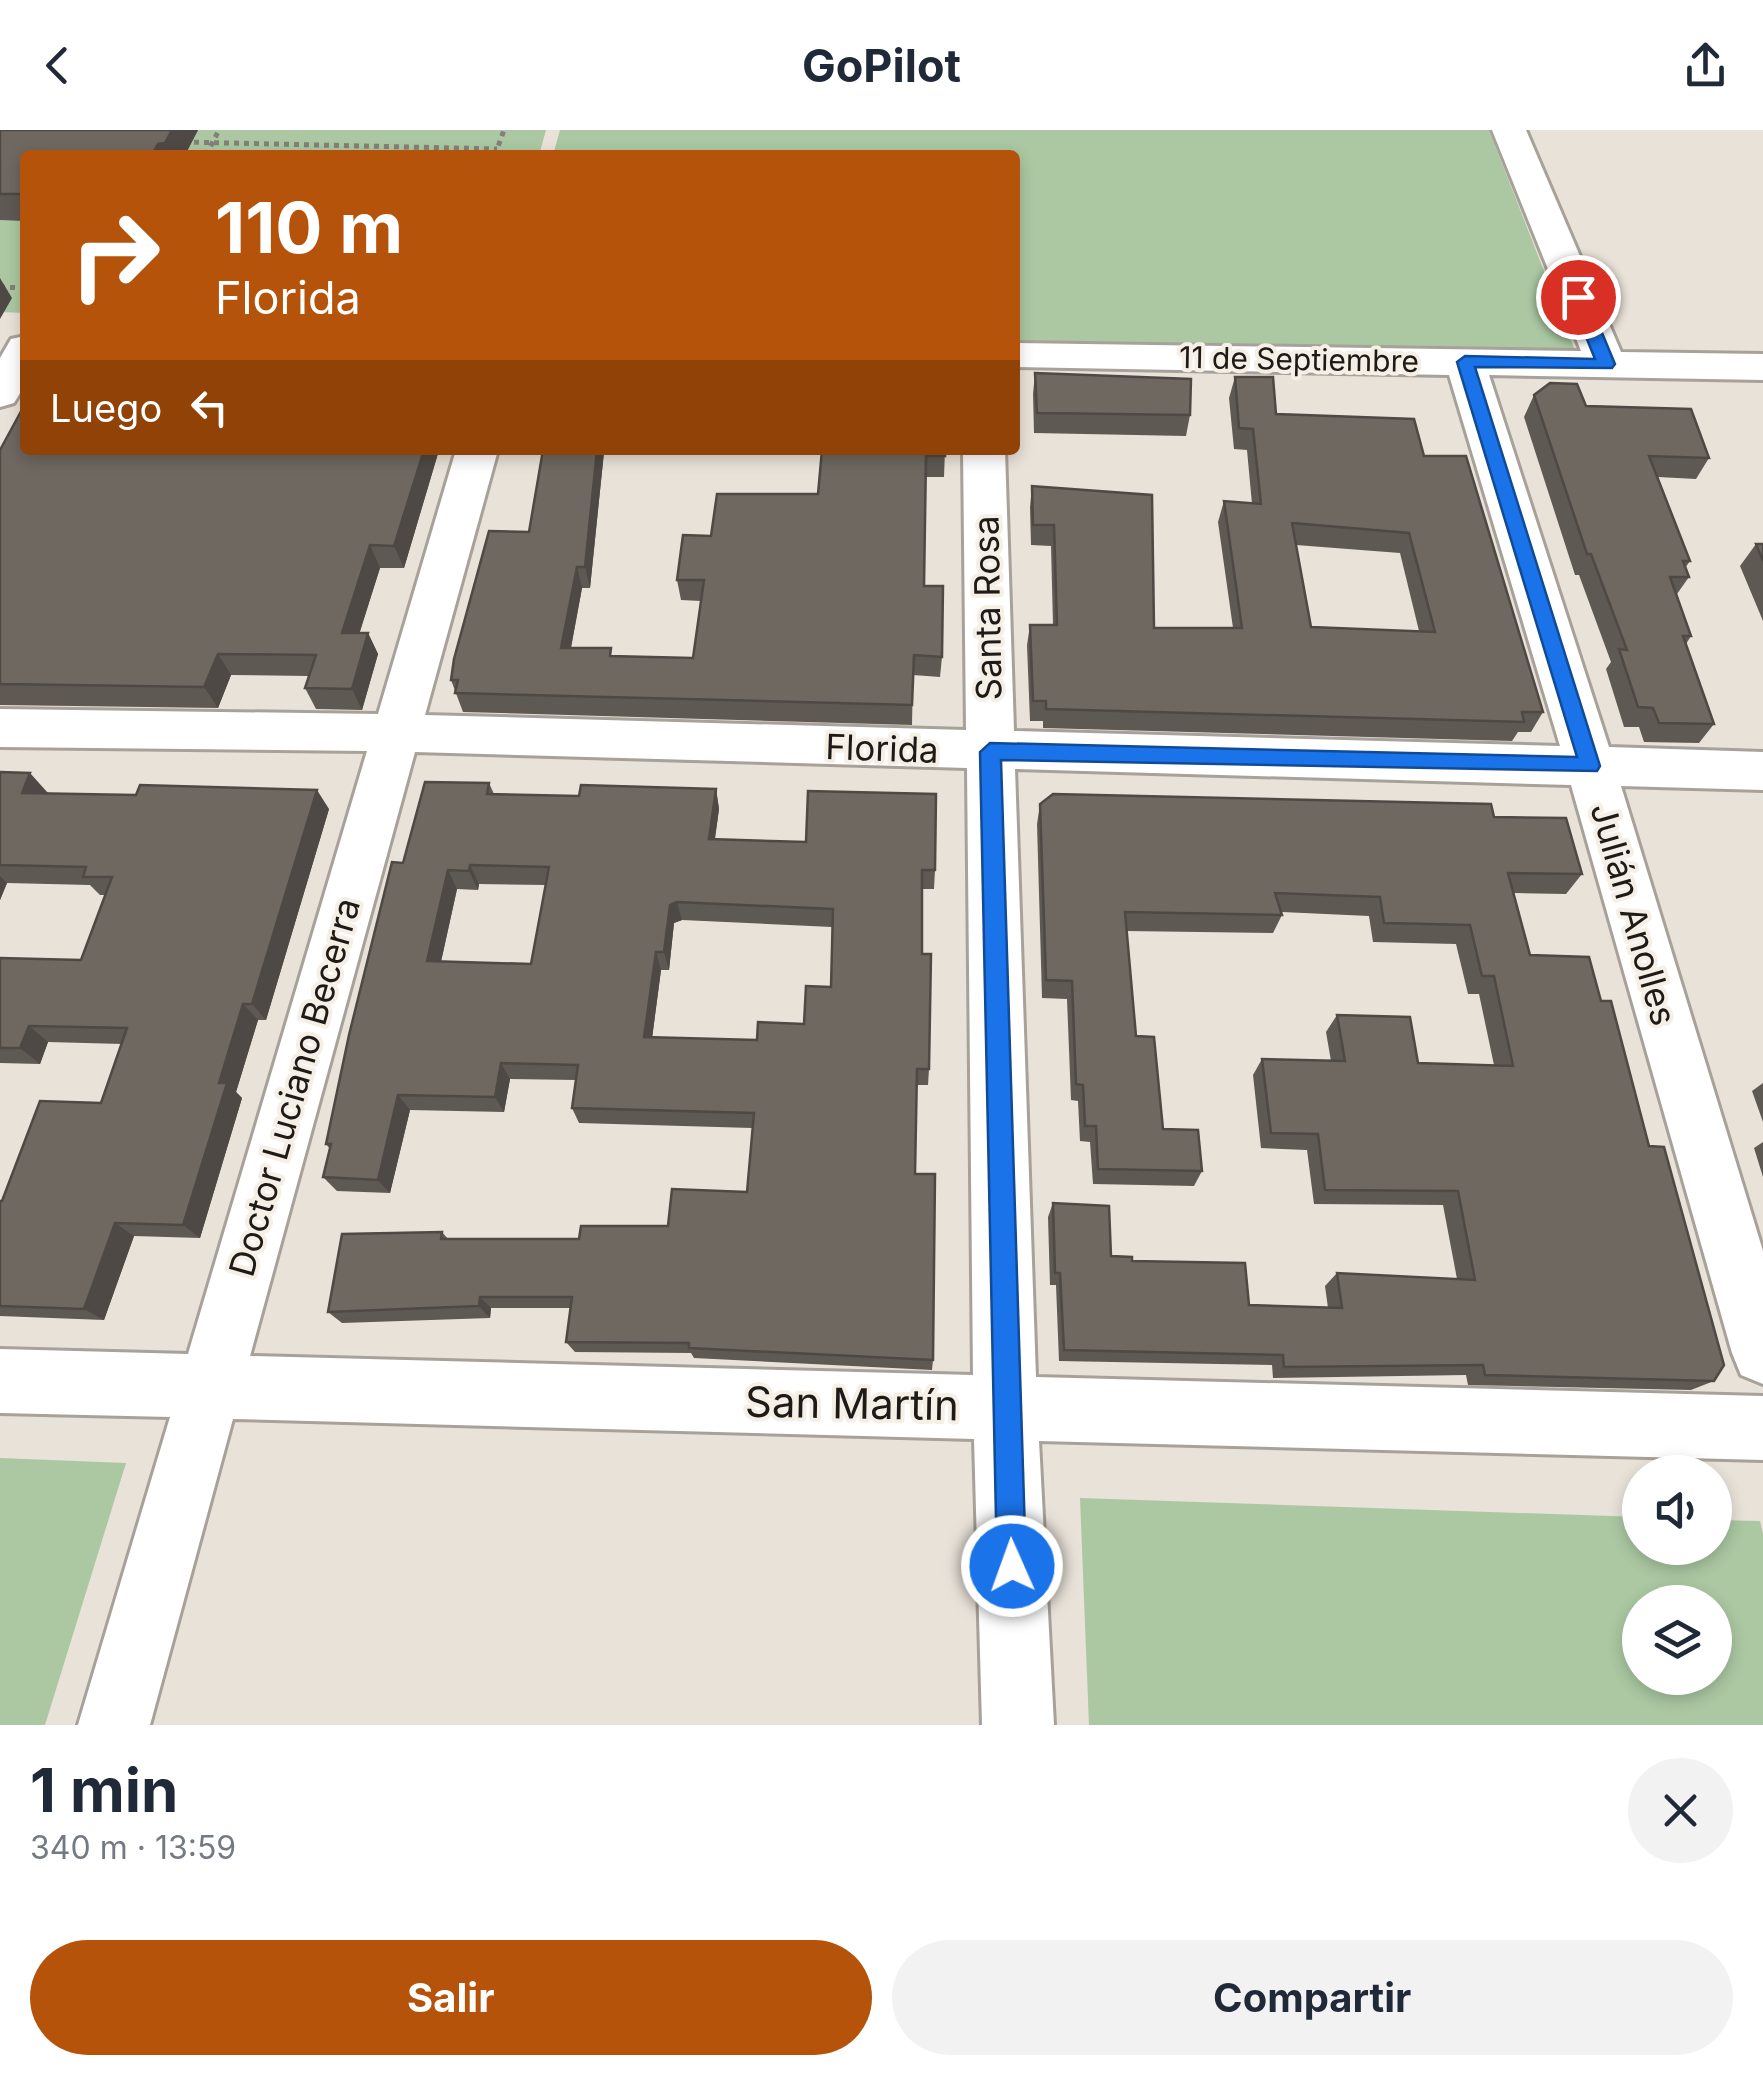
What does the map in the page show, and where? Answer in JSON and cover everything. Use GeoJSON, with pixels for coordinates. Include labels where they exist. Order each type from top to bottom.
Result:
{"type":"FeatureCollection","features":[{"type":"Feature","properties":{"kind":"street"},"geometry":{"type":"LineString","coordinates":[[1509,130],[1606,364]]}},
{"type":"Feature","properties":{"kind":"street","name":"11 de Septiembre"},"geometry":{"type":"LineString","coordinates":[[1020,355],[1763,367]]}},
{"type":"Feature","properties":{"kind":"street"},"geometry":{"type":"LineString","coordinates":[[0,394],[20,357]]}},
{"type":"Feature","properties":{"kind":"street","name":"Julián Anolles"},"geometry":{"type":"LineString","coordinates":[[1465,362],[1590,766],[1763,1353]]}},
{"type":"Feature","properties":{"kind":"street","name":"Doctor Luciano Becerra"},"geometry":{"type":"LineString","coordinates":[[114,1725],[476,455]]}},
{"type":"Feature","properties":{"kind":"street","name":"Santa Rosa"},"geometry":{"type":"LineString","coordinates":[[984,455],[1005,1406],[1018,1725]]}},
{"type":"Feature","properties":{"kind":"street","name":"Florida"},"geometry":{"type":"LineString","coordinates":[[0,728],[395,733],[1763,771]]}},
{"type":"Feature","properties":{"kind":"street","name":"San Martín"},"geometry":{"type":"LineString","coordinates":[[0,1381],[1763,1428]]}},
{"type":"Feature","properties":{"kind":"path"},"geometry":{"type":"LineString","coordinates":[[208,150],[218,130]]}},
{"type":"Feature","properties":{"kind":"path"},"geometry":{"type":"LineString","coordinates":[[174,142],[433,150]]}},
{"type":"Feature","properties":{"kind":"green space"},"geometry":{"type":"Polygon","coordinates":[[[0,130],[546,130],[540,150],[20,150],[20,313],[0,312],[0,130]]]}},
{"type":"Feature","properties":{"kind":"green space"},"geometry":{"type":"Polygon","coordinates":[[[560,130],[1489,130],[1576,353],[1020,342],[1020,150],[554,150],[560,130]]]}},
{"type":"Feature","properties":{"kind":"green space"},"geometry":{"type":"Polygon","coordinates":[[[0,1458],[126,1463],[45,1725],[0,1725],[0,1458]]]}},
{"type":"Feature","properties":{"kind":"green space"},"geometry":{"type":"Polygon","coordinates":[[[1080,1498],[1622,1516],[1622,1565],[1732,1565],[1732,1520],[1760,1521],[1763,1725],[1089,1725],[1080,1498]]]}},
{"type":"Feature","properties":{"kind":"building"},"geometry":{"type":"Polygon","coordinates":[[[0,130],[172,130],[165,143],[158,144],[155,150],[20,150],[20,194],[0,194],[0,130]]]}},
{"type":"Feature","properties":{"kind":"building"},"geometry":{"type":"Polygon","coordinates":[[[1035,373],[1191,379],[1190,415],[1037,413],[1035,373]]]}},
{"type":"Feature","properties":{"kind":"building"},"geometry":{"type":"Polygon","coordinates":[[[1235,377],[1273,377],[1276,414],[1414,419],[1424,456],[1466,456],[1543,712],[1522,712],[1524,722],[1046,709],[1046,701],[1033,701],[1030,625],[1057,625],[1054,525],[1033,525],[1032,486],[1152,495],[1154,628],[1242,628],[1224,501],[1261,504],[1253,429],[1239,428],[1235,377]],[[1292,523],[1311,627],[1435,632],[1409,533],[1292,523]]]}},
{"type":"Feature","properties":{"kind":"building"},"geometry":{"type":"Polygon","coordinates":[[[1550,383],[1577,384],[1586,406],[1691,409],[1709,458],[1649,456],[1690,561],[1683,561],[1689,577],[1670,577],[1691,636],[1683,636],[1714,724],[1659,723],[1653,708],[1638,707],[1619,649],[1627,650],[1591,554],[1587,554],[1534,395],[1550,383]]]}},
{"type":"Feature","properties":{"kind":"building"},"geometry":{"type":"Polygon","coordinates":[[[20,413],[20,455],[422,455],[394,546],[370,545],[342,633],[368,633],[352,689],[305,688],[316,655],[218,654],[204,687],[0,684],[0,450],[20,413]]]}},
{"type":"Feature","properties":{"kind":"building"},"geometry":{"type":"Polygon","coordinates":[[[542,455],[596,455],[585,567],[577,567],[561,648],[611,648],[610,656],[693,658],[704,580],[677,580],[683,535],[711,536],[717,494],[818,494],[822,455],[945,455],[926,456],[924,586],[943,586],[942,657],[914,655],[912,705],[455,693],[458,680],[451,680],[454,659],[489,531],[529,532],[542,455]]]}},
{"type":"Feature","properties":{"kind":"building"},"geometry":{"type":"Polygon","coordinates":[[[0,772],[30,773],[22,793],[136,795],[140,785],[317,790],[252,1004],[243,1004],[219,1083],[227,1083],[183,1225],[115,1223],[84,1309],[0,1306],[0,1201],[40,1101],[101,1103],[127,1028],[29,1026],[20,1048],[0,1048],[0,958],[81,960],[112,877],[83,877],[86,867],[0,865],[0,772]]]}},
{"type":"Feature","properties":{"kind":"building"},"geometry":{"type":"Polygon","coordinates":[[[425,782],[489,783],[487,794],[579,796],[581,785],[716,789],[709,839],[806,842],[808,791],[936,794],[935,870],[922,870],[922,954],[931,954],[929,1069],[917,1069],[915,1174],[935,1174],[933,1360],[689,1348],[689,1343],[566,1342],[572,1297],[480,1297],[479,1306],[328,1312],[342,1234],[442,1232],[441,1239],[579,1239],[581,1226],[668,1226],[672,1189],[747,1192],[754,1113],[572,1108],[578,1065],[501,1063],[495,1097],[398,1095],[378,1180],[323,1177],[349,1035],[392,862],[403,863],[425,782]],[[470,865],[469,871],[448,870],[427,961],[531,964],[549,867],[470,865]],[[677,902],[670,905],[664,952],[656,952],[644,1037],[757,1040],[758,1022],[804,1024],[806,986],[831,987],[833,909],[677,902]]]}},
{"type":"Feature","properties":{"kind":"building"},"geometry":{"type":"Polygon","coordinates":[[[1053,794],[1491,804],[1494,817],[1566,818],[1582,874],[1508,873],[1530,955],[1589,957],[1601,1001],[1611,1001],[1649,1146],[1664,1147],[1724,1365],[1714,1381],[1485,1375],[1483,1365],[1284,1367],[1283,1355],[1064,1350],[1060,1273],[1055,1273],[1053,1203],[1109,1206],[1111,1256],[1132,1257],[1132,1261],[1245,1263],[1249,1305],[1342,1308],[1337,1273],[1475,1280],[1458,1191],[1325,1190],[1318,1134],[1271,1133],[1262,1059],[1345,1061],[1337,1015],[1410,1017],[1418,1063],[1513,1066],[1494,976],[1482,976],[1470,925],[1384,923],[1380,897],[1275,893],[1282,915],[1125,912],[1136,1036],[1154,1037],[1163,1129],[1198,1130],[1202,1171],[1098,1169],[1096,1126],[1085,1126],[1083,1085],[1076,1084],[1072,981],[1046,980],[1040,804],[1053,794]]]}},
{"type":"Feature","properties":{"kind":"route"},"geometry":{"type":"LineString","coordinates":[[1012,1566],[990,752],[1590,766],[1465,362],[1606,364],[1578,297]]}}]}
